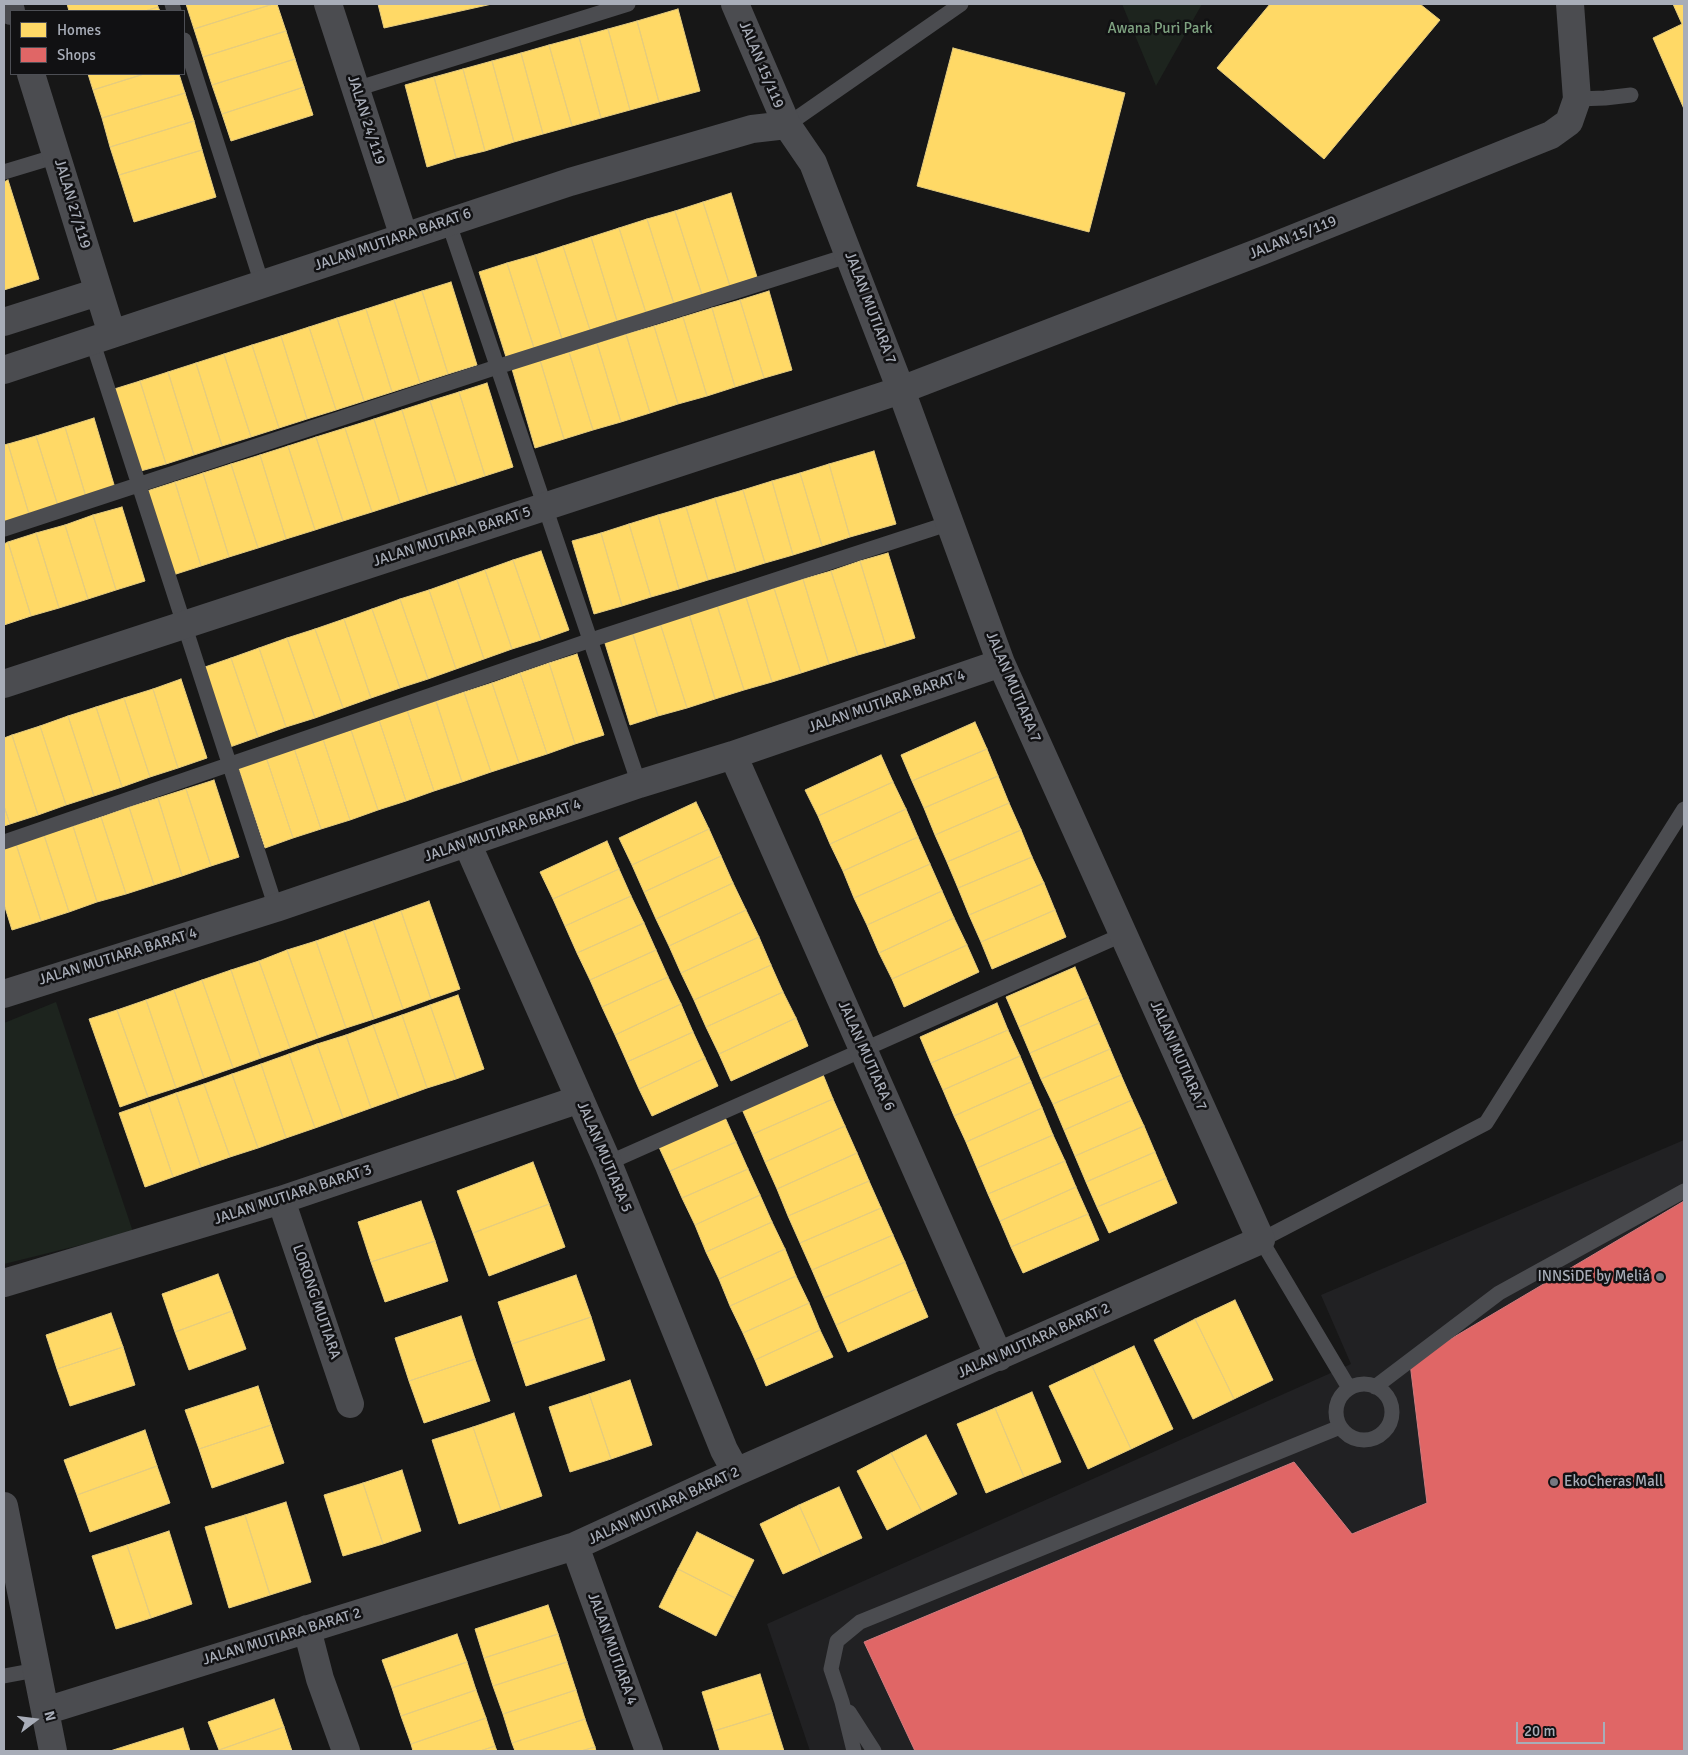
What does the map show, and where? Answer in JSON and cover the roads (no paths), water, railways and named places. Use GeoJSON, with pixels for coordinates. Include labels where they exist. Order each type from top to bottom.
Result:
{"type":"FeatureCollection","features":[{"type":"Feature","properties":{"kind":"street","name":"JALAN 24/119"},"geometry":{"type":"LineString","coordinates":[[328,4],[404,237]]}},
{"type":"Feature","properties":{"kind":"street","name":"JALAN 15/119"},"geometry":{"type":"LineString","coordinates":[[735,4],[787,125]]}},
{"type":"Feature","properties":{"kind":"street","name":"JALAN 15/119"},"geometry":{"type":"LineString","coordinates":[[901,390],[1262,250],[1551,135],[1569,122],[1577,99],[1570,4]]}},
{"type":"Feature","properties":{"kind":"street","name":"JALAN 27/119"},"geometry":{"type":"LineString","coordinates":[[31,75],[98,292],[102,337]]}},
{"type":"Feature","properties":{"kind":"street","name":"JALAN MUTIARA BARAT 6"},"geometry":{"type":"LineString","coordinates":[[4,370],[570,182],[752,129],[787,125]]}},
{"type":"Feature","properties":{"kind":"street","name":"JALAN MUTIARA 7"},"geometry":{"type":"LineString","coordinates":[[787,125],[813,163],[850,255],[1001,662],[1261,1240]]}},
{"type":"Feature","properties":{"kind":"street"},"geometry":{"type":"LineString","coordinates":[[4,322],[98,292]]}},
{"type":"Feature","properties":{"kind":"street","name":"JALAN MUTIARA BARAT 5"},"geometry":{"type":"LineString","coordinates":[[4,684],[901,390]]}},
{"type":"Feature","properties":{"kind":"street","name":"JALAN MUTIARA BARAT 4"},"geometry":{"type":"LineString","coordinates":[[4,994],[276,908],[638,784],[732,755],[1001,662]]}},
{"type":"Feature","properties":{"kind":"street","name":"JALAN MUTIARA 6"},"geometry":{"type":"LineString","coordinates":[[732,755],[999,1357]]}},
{"type":"Feature","properties":{"kind":"street","name":"JALAN MUTIARA 5"},"geometry":{"type":"LineString","coordinates":[[466,844],[608,1162],[724,1450],[736,1472]]}},
{"type":"Feature","properties":{"kind":"street","name":"JALAN MUTIARA BARAT 3"},"geometry":{"type":"LineString","coordinates":[[4,1283],[281,1200],[580,1099]]}},
{"type":"Feature","properties":{"kind":"street","name":"LORONG MUTIARA"},"geometry":{"type":"LineString","coordinates":[[281,1200],[350,1404]]}},
{"type":"Feature","properties":{"kind":"street","name":"JALAN MUTIARA BARAT 2"},"geometry":{"type":"LineString","coordinates":[[45,1711],[575,1546],[736,1472],[1261,1240]]}},
{"type":"Feature","properties":{"kind":"street"},"geometry":{"type":"LineString","coordinates":[[4,1506],[53,1751]]}},
{"type":"Feature","properties":{"kind":"street","name":"JALAN MUTIARA 4"},"geometry":{"type":"LineString","coordinates":[[575,1546],[649,1751]]}},
{"type":"Feature","properties":{"kind":"street"},"geometry":{"type":"LineString","coordinates":[[307,1629],[320,1679],[346,1751]]}},
{"type":"Feature","properties":{"kind":"lane"},"geometry":{"type":"LineString","coordinates":[[356,89],[628,4]]}},
{"type":"Feature","properties":{"kind":"lane"},"geometry":{"type":"LineString","coordinates":[[787,125],[961,4]]}},
{"type":"Feature","properties":{"kind":"lane"},"geometry":{"type":"LineString","coordinates":[[185,43],[262,284]]}},
{"type":"Feature","properties":{"kind":"lane"},"geometry":{"type":"LineString","coordinates":[[1577,99],[1631,95]]}},
{"type":"Feature","properties":{"kind":"lane"},"geometry":{"type":"LineString","coordinates":[[4,172],[57,156]]}},
{"type":"Feature","properties":{"kind":"lane"},"geometry":{"type":"LineString","coordinates":[[448,222],[591,640],[638,784]]}},
{"type":"Feature","properties":{"kind":"lane"},"geometry":{"type":"LineString","coordinates":[[4,529],[497,367],[850,255]]}},
{"type":"Feature","properties":{"kind":"lane"},"geometry":{"type":"LineString","coordinates":[[102,337],[139,484],[276,908]]}},
{"type":"Feature","properties":{"kind":"lane"},"geometry":{"type":"LineString","coordinates":[[4,842],[591,640],[950,524]]}},
{"type":"Feature","properties":{"kind":"lane"},"geometry":{"type":"LineString","coordinates":[[1349,1388],[1261,1240],[1486,1123],[1684,809]]}},
{"type":"Feature","properties":{"kind":"lane"},"geometry":{"type":"LineString","coordinates":[[608,1162],[1124,934]]}},
{"type":"Feature","properties":{"kind":"lane"},"geometry":{"type":"LineString","coordinates":[[1376,1387],[1499,1293],[1684,1191]]}},
{"type":"Feature","properties":{"kind":"lane"},"geometry":{"type":"LineString","coordinates":[[1367,1384],[1383,1392],[1389,1400],[1391,1419],[1387,1428],[1381,1434],[1372,1439],[1363,1440],[1346,1434],[1340,1427],[1336,1410],[1338,1402],[1349,1388],[1367,1384]]}},
{"type":"Feature","properties":{"kind":"lane"},"geometry":{"type":"LineString","coordinates":[[854,1751],[842,1702],[831,1669],[837,1641],[860,1622],[1340,1427]]}},
{"type":"Feature","properties":{"kind":"lane"},"geometry":{"type":"LineString","coordinates":[[4,1676],[36,1670]]}},
{"type":"Feature","properties":{"kind":"lane"},"geometry":{"type":"LineString","coordinates":[[842,1702],[874,1751]]}},
{"type":"Feature","properties":{"kind":"place","name":"INNSiDE by Meliá"},"geometry":{"type":"Point","coordinates":[1660,1277]}},
{"type":"Feature","properties":{"kind":"place","name":"EkoCheras Mall"},"geometry":{"type":"Point","coordinates":[1554,1482]}},
{"type":"Feature","properties":{"kind":"park label","name":"Awana Puri Park"},"geometry":{"type":"Point","coordinates":[1160,29]}}]}
